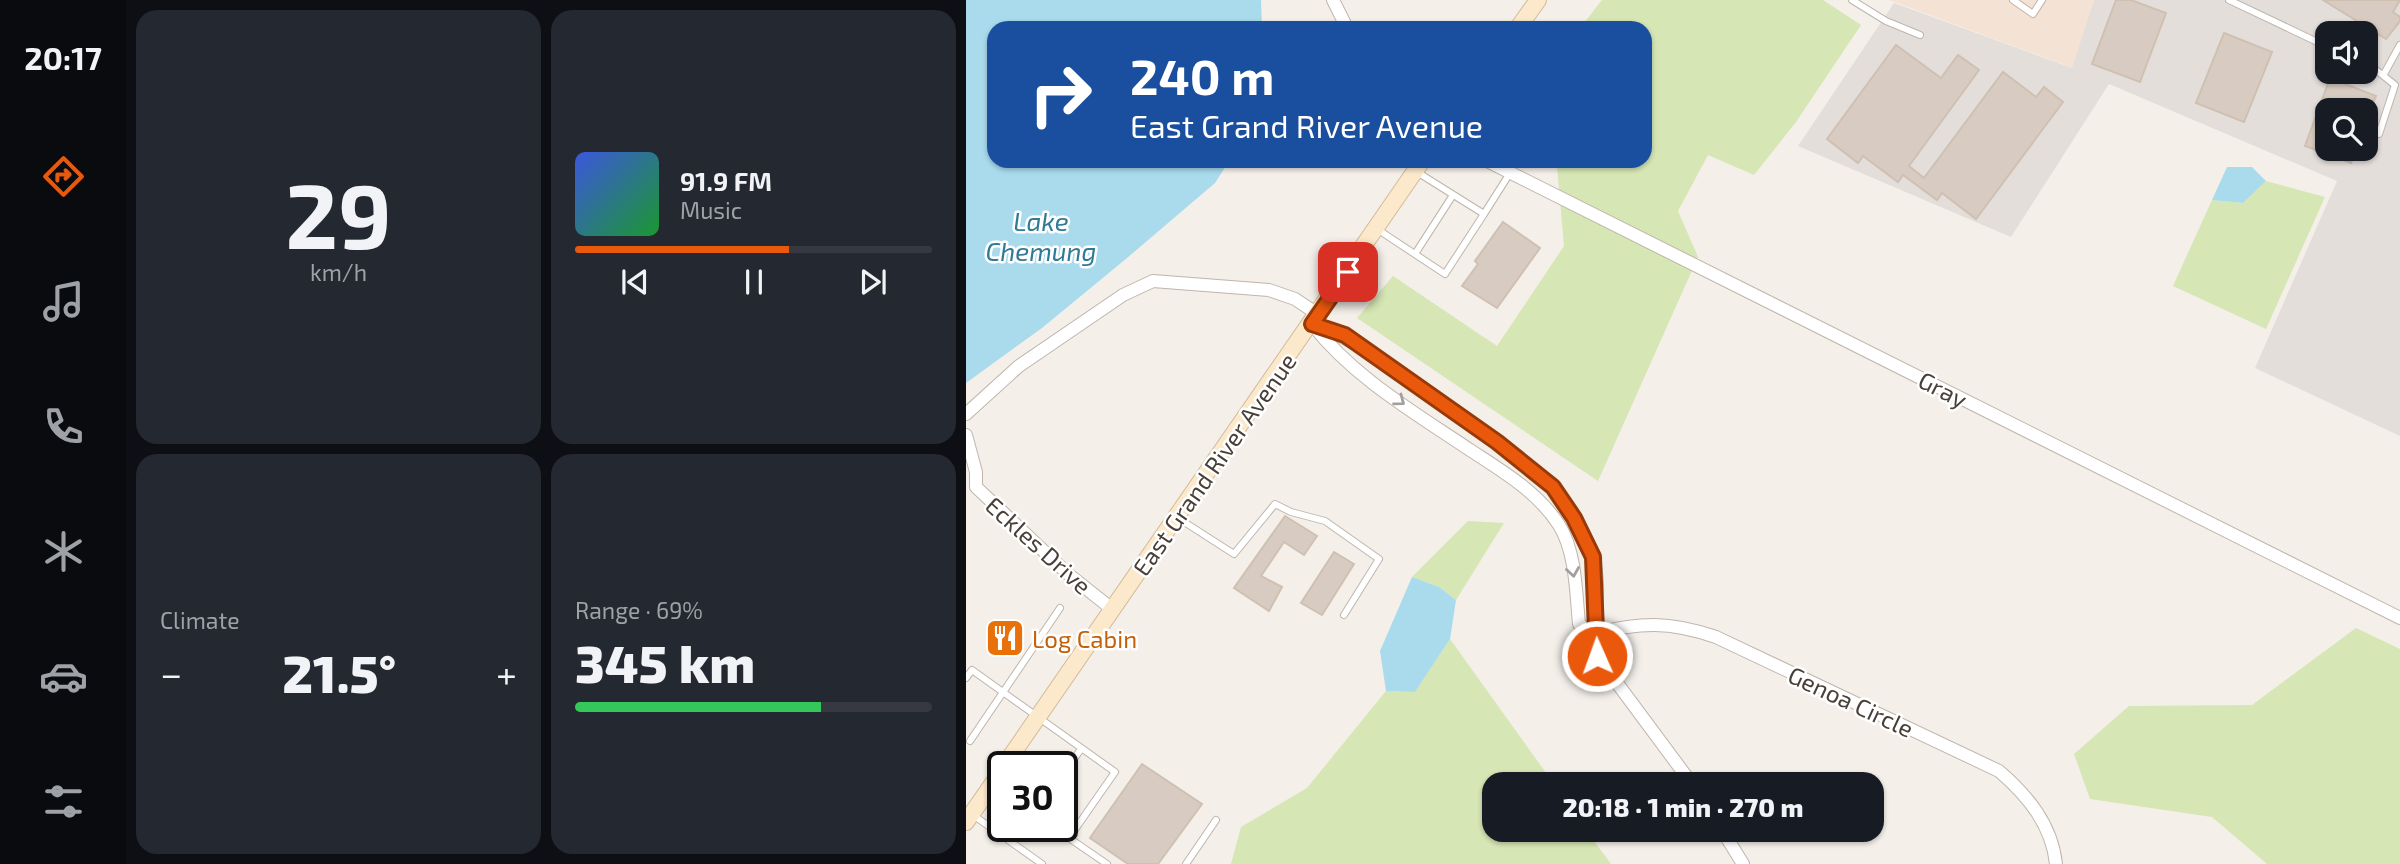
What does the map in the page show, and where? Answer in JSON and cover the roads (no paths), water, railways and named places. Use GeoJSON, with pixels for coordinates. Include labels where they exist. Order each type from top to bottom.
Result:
{"type":"FeatureCollection","features":[{"type":"Feature","properties":{"kind":"main road"},"geometry":{"type":"LineString","coordinates":[[1523,21],[1538,0]]}},
{"type":"Feature","properties":{"kind":"main road","name":"East Grand River Avenue"},"geometry":{"type":"LineString","coordinates":[[1015,751],[1316,319],[1418,168]]}},
{"type":"Feature","properties":{"kind":"main road","name":"East Grand River Avenue"},"geometry":{"type":"LineString","coordinates":[[969,818],[987,792]]}},
{"type":"Feature","properties":{"kind":"street"},"geometry":{"type":"LineString","coordinates":[[1333,0],[1344,21]]}},
{"type":"Feature","properties":{"kind":"street","name":"Gray"},"geometry":{"type":"LineString","coordinates":[[1500,168],[2400,618]]}},
{"type":"Feature","properties":{"kind":"street"},"geometry":{"type":"LineString","coordinates":[[966,414],[1019,366],[1123,295],[1153,281],[1269,290],[1295,299],[1316,319],[1345,335],[1497,442],[1553,487],[1574,518],[1593,557],[1597,610],[1594,634],[1597,656],[1683,772]]}},
{"type":"Feature","properties":{"kind":"street"},"geometry":{"type":"LineString","coordinates":[[1316,319],[1334,352],[1521,485],[1560,526],[1572,562],[1579,624],[1594,634]]}},
{"type":"Feature","properties":{"kind":"street"},"geometry":{"type":"LineString","coordinates":[[1371,380],[1383,362]]}},
{"type":"Feature","properties":{"kind":"street","name":"Eckles Drive"},"geometry":{"type":"LineString","coordinates":[[966,435],[976,472],[976,487],[1068,574],[1112,609]]}},
{"type":"Feature","properties":{"kind":"street"},"geometry":{"type":"LineString","coordinates":[[1483,458],[1497,442]]}},
{"type":"Feature","properties":{"kind":"street"},"geometry":{"type":"LineString","coordinates":[[966,498],[976,487]]}},
{"type":"Feature","properties":{"kind":"street"},"geometry":{"type":"LineString","coordinates":[[1560,526],[1574,518]]}},
{"type":"Feature","properties":{"kind":"street","name":"Genoa Circle"},"geometry":{"type":"LineString","coordinates":[[1594,634],[1634,624],[1681,625],[1716,637],[1999,771],[2021,790],[2042,820],[2054,848],[2056,864]]}},
{"type":"Feature","properties":{"kind":"street"},"geometry":{"type":"LineString","coordinates":[[1729,842],[1743,864]]}},
{"type":"Feature","properties":{"kind":"lane"},"geometry":{"type":"LineString","coordinates":[[1852,0],[1886,21],[1920,36]]}},
{"type":"Feature","properties":{"kind":"lane"},"geometry":{"type":"LineString","coordinates":[[2013,0],[2033,14],[2042,0]]}},
{"type":"Feature","properties":{"kind":"lane"},"geometry":{"type":"LineString","coordinates":[[2229,0],[2315,41]]}},
{"type":"Feature","properties":{"kind":"lane"},"geometry":{"type":"LineString","coordinates":[[2384,74],[2400,45]]}},
{"type":"Feature","properties":{"kind":"lane"},"geometry":{"type":"LineString","coordinates":[[2378,70],[2395,85],[2379,134]]}},
{"type":"Feature","properties":{"kind":"lane"},"geometry":{"type":"LineString","coordinates":[[1421,168],[1453,195],[1484,214]]}},
{"type":"Feature","properties":{"kind":"lane"},"geometry":{"type":"LineString","coordinates":[[1377,229],[1445,274],[1510,173]]}},
{"type":"Feature","properties":{"kind":"lane"},"geometry":{"type":"LineString","coordinates":[[1415,254],[1453,195]]}},
{"type":"Feature","properties":{"kind":"lane"},"geometry":{"type":"LineString","coordinates":[[1176,517],[1234,554],[1275,503],[1291,512],[1325,521],[1379,559],[1344,615]]}},
{"type":"Feature","properties":{"kind":"lane"},"geometry":{"type":"LineString","coordinates":[[970,741],[1060,608]]}},
{"type":"Feature","properties":{"kind":"lane"},"geometry":{"type":"LineString","coordinates":[[966,678],[972,670],[1115,772],[1078,825]]}},
{"type":"Feature","properties":{"kind":"lane"},"geometry":{"type":"LineString","coordinates":[[1078,753],[1081,749]]}},
{"type":"Feature","properties":{"kind":"lane"},"geometry":{"type":"LineString","coordinates":[[969,818],[1042,864]]}},
{"type":"Feature","properties":{"kind":"lane"},"geometry":{"type":"LineString","coordinates":[[1185,864],[1216,820]]}},
{"type":"Feature","properties":{"kind":"lane"},"geometry":{"type":"LineString","coordinates":[[1075,842],[1107,864]]}},
{"type":"Feature","properties":{"kind":"water","name":"Lake Chemung"},"geometry":{"type":"Polygon","coordinates":[[[966,0],[1261,0],[1262,21],[987,21],[987,168],[1225,168],[1215,183],[1127,258],[1042,328],[966,383],[966,0]]]}},
{"type":"Feature","properties":{"kind":"water"},"geometry":{"type":"Polygon","coordinates":[[[2227,167],[2252,167],[2266,181],[2243,203],[2212,200],[2227,167]]]}},
{"type":"Feature","properties":{"kind":"water"},"geometry":{"type":"Polygon","coordinates":[[[1412,577],[1439,587],[1456,600],[1450,639],[1415,692],[1386,691],[1380,651],[1412,577]]]}},
{"type":"Feature","properties":{"kind":"place","name":"Log Cabin"},"geometry":{"type":"Point","coordinates":[1005,638]}}]}
